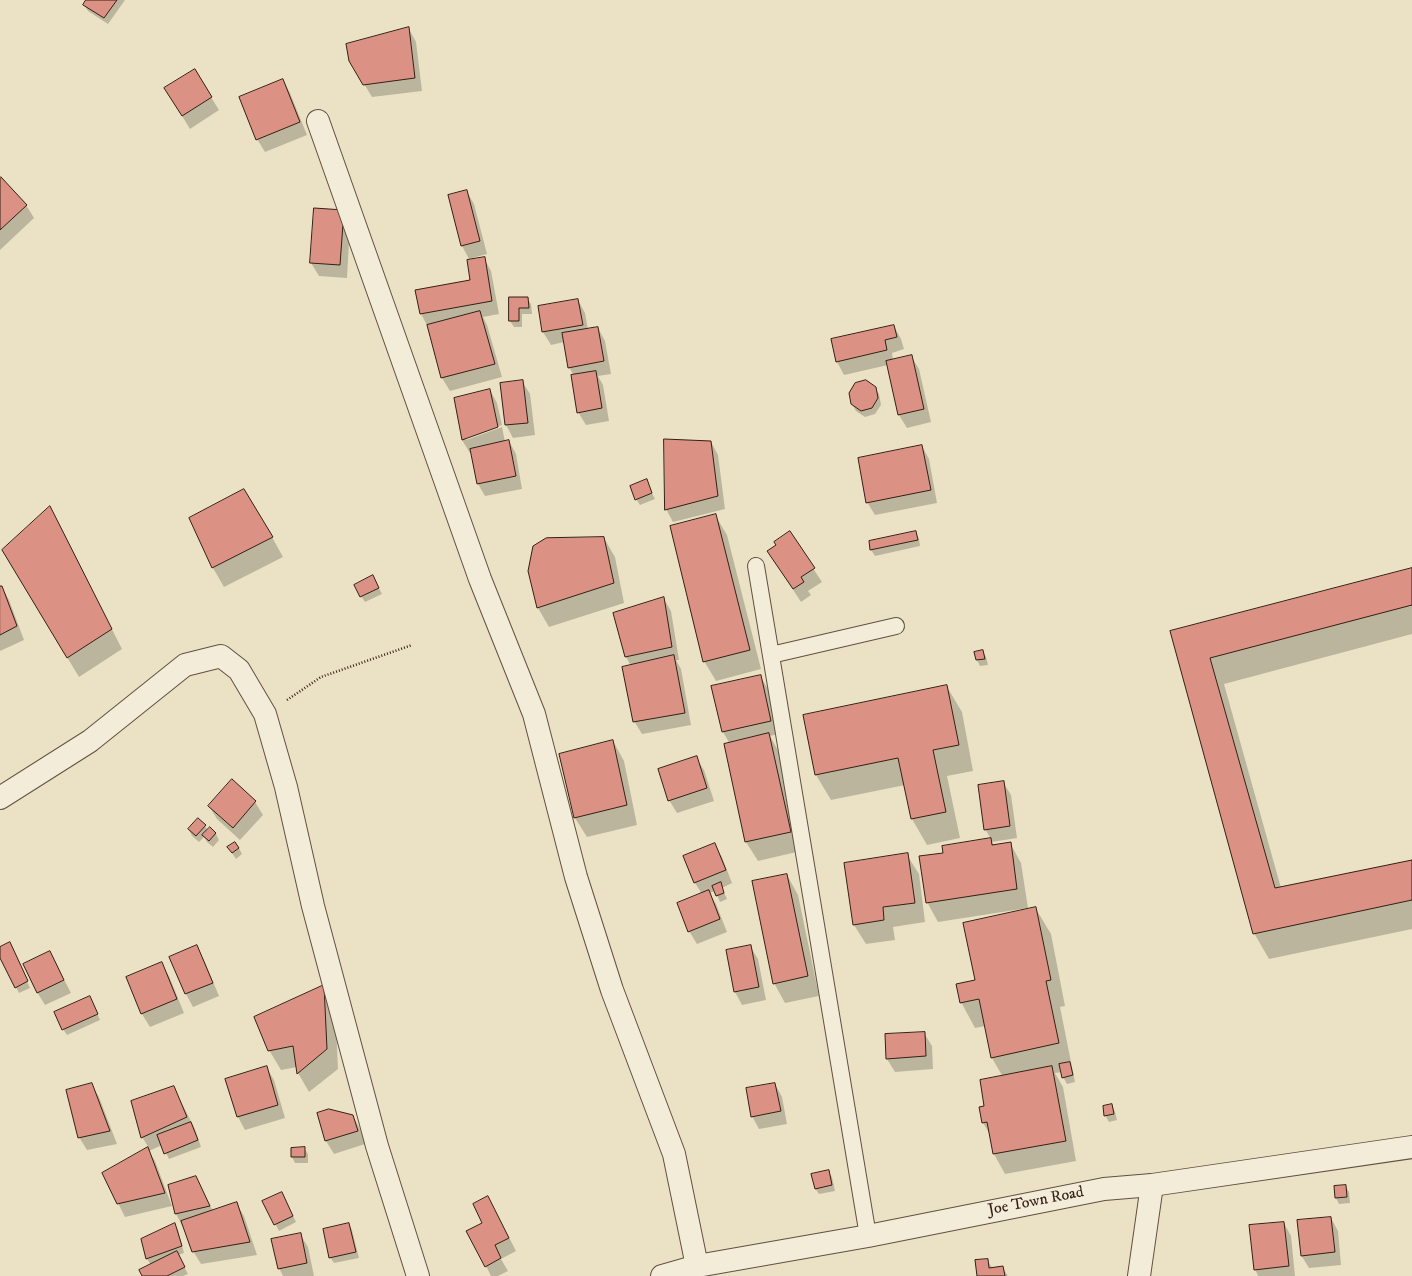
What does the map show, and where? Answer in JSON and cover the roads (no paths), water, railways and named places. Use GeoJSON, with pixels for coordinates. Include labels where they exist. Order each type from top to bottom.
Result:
{"type":"FeatureCollection","features":[{"type":"Feature","properties":{"kind":"street"},"geometry":{"type":"LineString","coordinates":[[318,120],[480,579],[534,714],[576,877],[612,990],[674,1154],[697,1266]]}},
{"type":"Feature","properties":{"kind":"street"},"geometry":{"type":"LineString","coordinates":[[0,798],[90,741],[185,665],[221,656],[240,670],[264,714],[286,787],[312,906],[377,1146],[418,1276]]}},
{"type":"Feature","properties":{"kind":"street","name":"Joe Town Road"},"geometry":{"type":"LineString","coordinates":[[662,1276],[697,1266],[868,1236],[1104,1189],[1152,1185],[1412,1147]]}},
{"type":"Feature","properties":{"kind":"street"},"geometry":{"type":"LineString","coordinates":[[1139,1276],[1152,1185]]}},
{"type":"Feature","properties":{"kind":"lane"},"geometry":{"type":"LineString","coordinates":[[756,566],[868,1236]]}},
{"type":"Feature","properties":{"kind":"lane"},"geometry":{"type":"LineString","coordinates":[[771,655],[896,626]]}}]}
